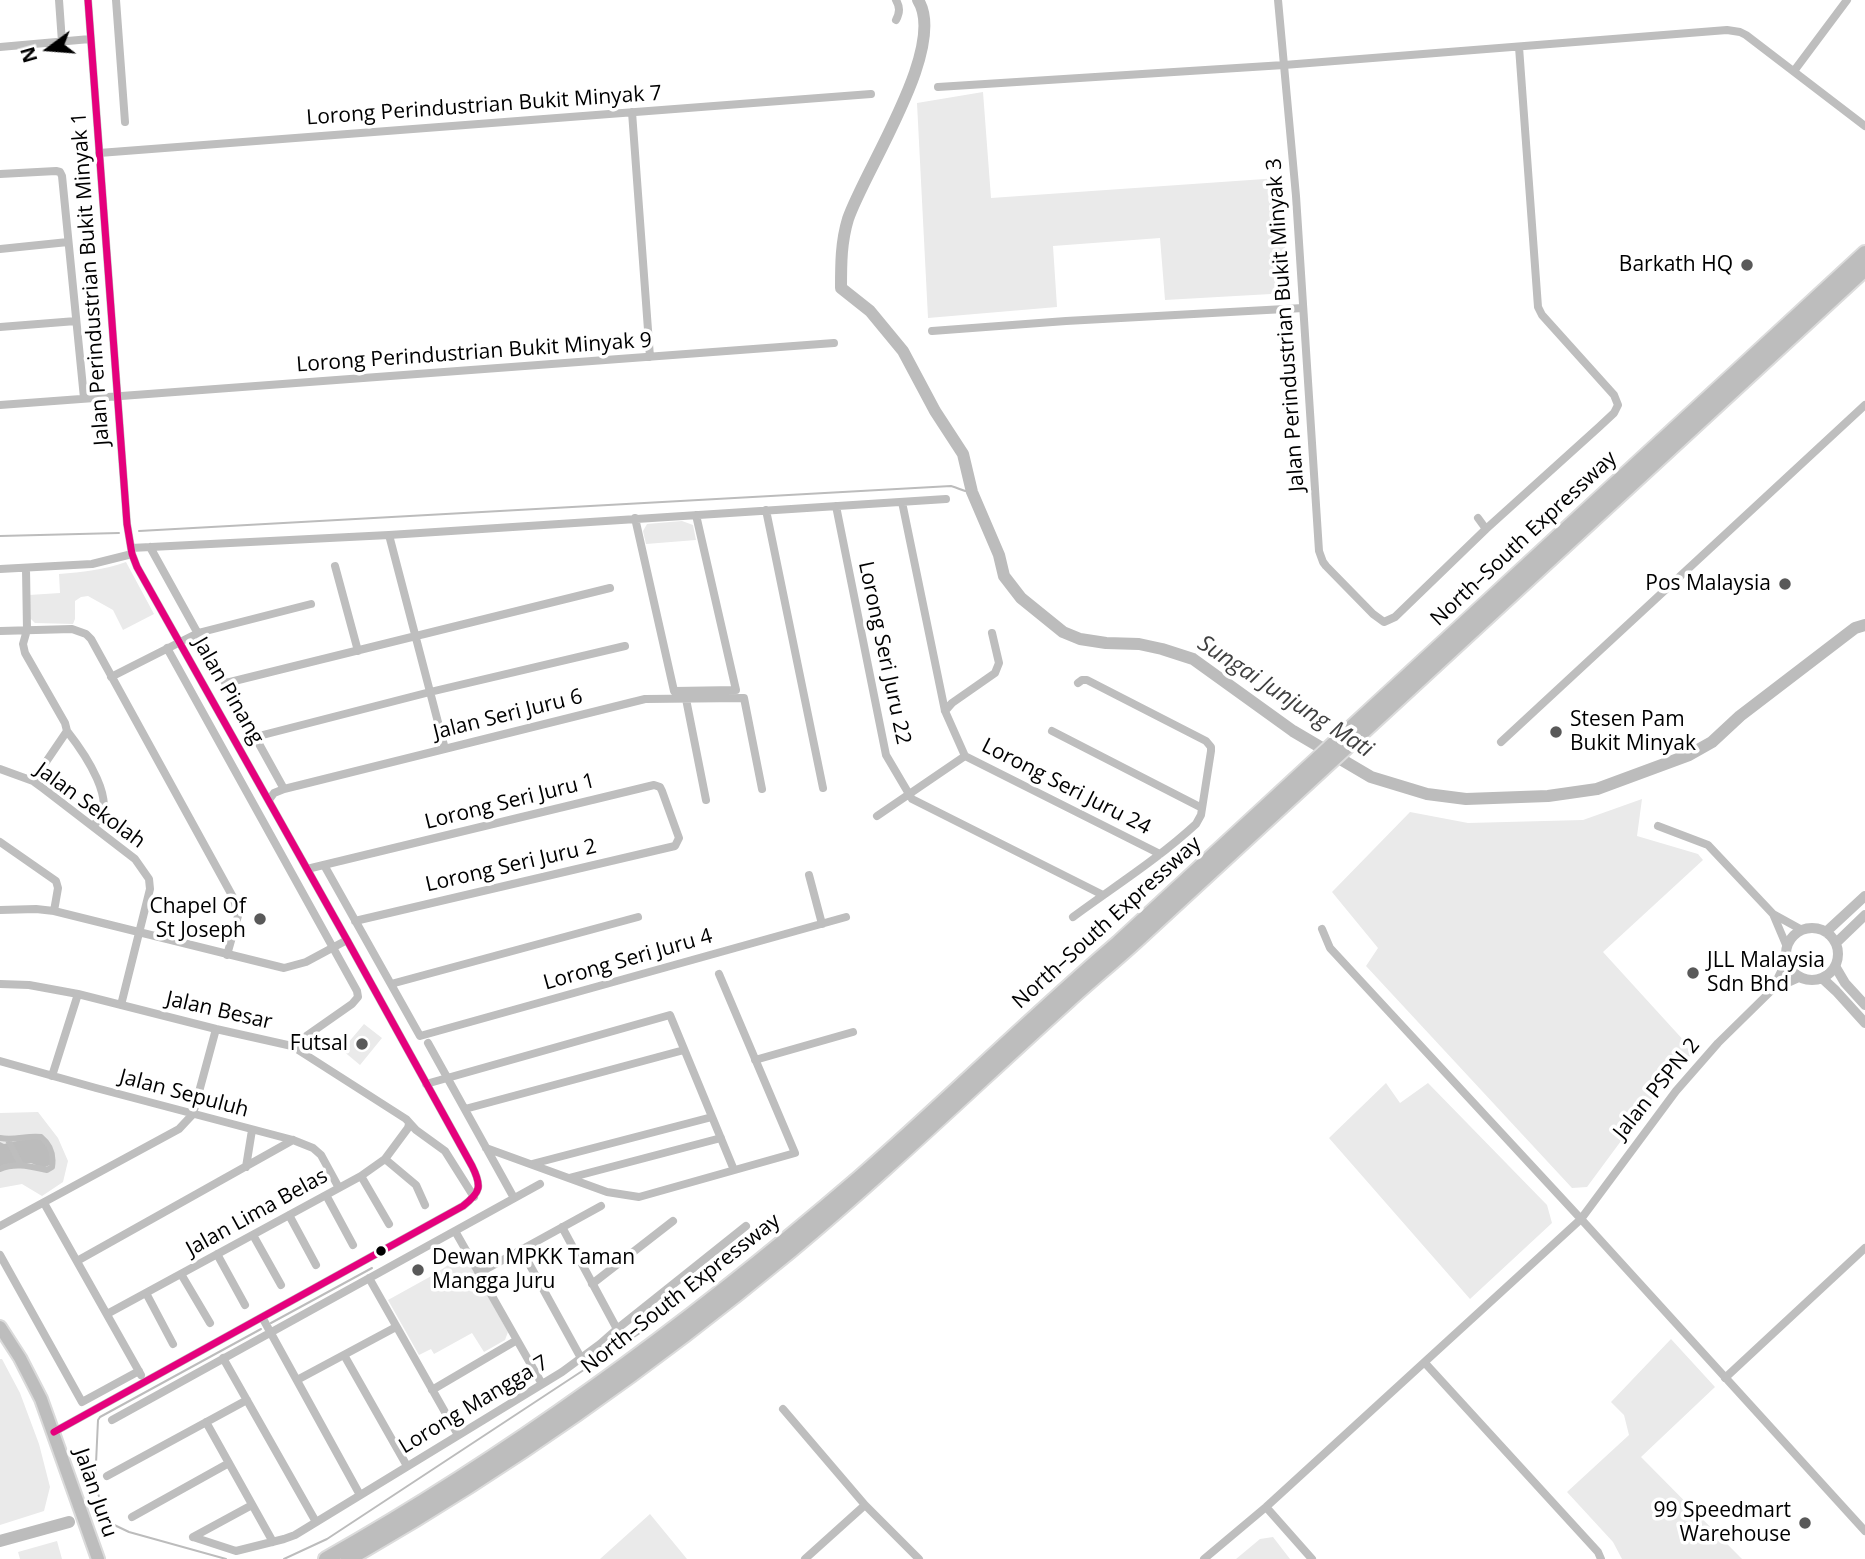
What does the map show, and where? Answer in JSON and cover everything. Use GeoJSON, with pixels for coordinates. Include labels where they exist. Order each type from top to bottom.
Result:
{"type":"FeatureCollection","features":[{"type":"Feature","properties":{"kind":"highway","name":"North–South Expressway"},"geometry":{"type":"LineString","coordinates":[[1341,745],[1865,253]]}},
{"type":"Feature","properties":{"kind":"highway","name":"North–South Expressway"},"geometry":{"type":"LineString","coordinates":[[326,1559],[413,1508],[610,1377],[719,1294],[804,1224],[892,1149],[1032,1017],[1318,766],[1865,269]]}},
{"type":"Feature","properties":{"kind":"highway","name":"North–South Expressway"},"geometry":{"type":"LineString","coordinates":[[348,1559],[430,1510],[561,1425],[739,1292],[916,1142],[1068,1000],[1112,963],[1318,766]]}},
{"type":"Feature","properties":{"kind":"main road","name":"Jalan Juru"},"geometry":{"type":"LineString","coordinates":[[0,1326],[41,1399],[98,1559]]}},
{"type":"Feature","properties":{"kind":"street"},"geometry":{"type":"LineString","coordinates":[[59,0],[62,42]]}},
{"type":"Feature","properties":{"kind":"street","name":"Jalan Perindustrian Bukit Minyak 1"},"geometry":{"type":"LineString","coordinates":[[88,0],[127,524],[132,551]]}},
{"type":"Feature","properties":{"kind":"street"},"geometry":{"type":"LineString","coordinates":[[116,0],[125,122]]}},
{"type":"Feature","properties":{"kind":"street"},"geometry":{"type":"LineString","coordinates":[[896,0],[900,9],[896,20]]}},
{"type":"Feature","properties":{"kind":"street","name":"Jalan Perindustrian Bukit Minyak 3"},"geometry":{"type":"LineString","coordinates":[[1278,0],[1296,196],[1320,556],[1345,586],[1384,622],[1395,617],[1486,529]]}},
{"type":"Feature","properties":{"kind":"street"},"geometry":{"type":"LineString","coordinates":[[1794,71],[1847,0]]}},
{"type":"Feature","properties":{"kind":"street"},"geometry":{"type":"LineString","coordinates":[[938,87],[1284,65],[1734,30],[1746,35],[1865,126]]}},
{"type":"Feature","properties":{"kind":"street"},"geometry":{"type":"LineString","coordinates":[[0,47],[90,39]]}},
{"type":"Feature","properties":{"kind":"street"},"geometry":{"type":"LineString","coordinates":[[1478,518],[1486,529],[1614,413],[1618,405],[1614,395],[1542,315],[1538,307],[1519,47]]}},
{"type":"Feature","properties":{"kind":"street","name":"Lorong Perindustrian Bukit Minyak 7"},"geometry":{"type":"LineString","coordinates":[[99,153],[871,94]]}},
{"type":"Feature","properties":{"kind":"street"},"geometry":{"type":"LineString","coordinates":[[632,112],[650,357]]}},
{"type":"Feature","properties":{"kind":"street"},"geometry":{"type":"LineString","coordinates":[[0,174],[56,171],[62,176],[84,398]]}},
{"type":"Feature","properties":{"kind":"street"},"geometry":{"type":"LineString","coordinates":[[0,249],[68,242]]}},
{"type":"Feature","properties":{"kind":"street"},"geometry":{"type":"LineString","coordinates":[[932,331],[1303,308]]}},
{"type":"Feature","properties":{"kind":"street"},"geometry":{"type":"LineString","coordinates":[[0,327],[76,321]]}},
{"type":"Feature","properties":{"kind":"street","name":"Lorong Perindustrian Bukit Minyak 9"},"geometry":{"type":"LineString","coordinates":[[0,405],[834,343]]}},
{"type":"Feature","properties":{"kind":"street"},"geometry":{"type":"LineString","coordinates":[[1501,742],[1865,405]]}},
{"type":"Feature","properties":{"kind":"street"},"geometry":{"type":"LineString","coordinates":[[0,569],[92,564],[150,547],[389,535],[946,499]]}},
{"type":"Feature","properties":{"kind":"street","name":"Lorong Seri Juru 24"},"geometry":{"type":"LineString","coordinates":[[902,502],[945,711],[965,756],[1160,854]]}},
{"type":"Feature","properties":{"kind":"street","name":"Lorong Seri Juru 22"},"geometry":{"type":"LineString","coordinates":[[836,506],[886,755],[912,799],[1102,895]]}},
{"type":"Feature","properties":{"kind":"street"},"geometry":{"type":"LineString","coordinates":[[766,510],[823,788]]}},
{"type":"Feature","properties":{"kind":"street"},"geometry":{"type":"LineString","coordinates":[[635,518],[674,691],[736,690],[696,514]]}},
{"type":"Feature","properties":{"kind":"street"},"geometry":{"type":"LineString","coordinates":[[389,535],[445,749]]}},
{"type":"Feature","properties":{"kind":"street"},"geometry":{"type":"LineString","coordinates":[[150,547],[284,789],[274,793],[269,800]]}},
{"type":"Feature","properties":{"kind":"street","name":"Jalan Pinang"},"geometry":{"type":"LineString","coordinates":[[132,551],[137,567],[478,1179],[479,1189],[474,1197]]}},
{"type":"Feature","properties":{"kind":"street"},"geometry":{"type":"LineString","coordinates":[[335,566],[358,651]]}},
{"type":"Feature","properties":{"kind":"street"},"geometry":{"type":"LineString","coordinates":[[26,569],[27,630],[23,644],[25,653],[96,778],[104,798],[103,816],[93,825]]}},
{"type":"Feature","properties":{"kind":"street"},"geometry":{"type":"LineString","coordinates":[[226,683],[610,589]]}},
{"type":"Feature","properties":{"kind":"street"},"geometry":{"type":"LineString","coordinates":[[111,677],[198,633],[311,604]]}},
{"type":"Feature","properties":{"kind":"street"},"geometry":{"type":"LineString","coordinates":[[0,631],[72,629],[91,639],[236,905],[237,916],[228,955]]}},
{"type":"Feature","properties":{"kind":"street"},"geometry":{"type":"LineString","coordinates":[[945,711],[952,703],[995,673],[999,663],[992,632]]}},
{"type":"Feature","properties":{"kind":"street"},"geometry":{"type":"LineString","coordinates":[[255,737],[625,646]]}},
{"type":"Feature","properties":{"kind":"street"},"geometry":{"type":"LineString","coordinates":[[167,648],[357,990],[358,998],[352,1004],[292,1046]]}},
{"type":"Feature","properties":{"kind":"street"},"geometry":{"type":"LineString","coordinates":[[1073,917],[1132,876],[1196,824],[1202,808],[1211,751],[1209,744],[1087,680],[1078,683]]}},
{"type":"Feature","properties":{"kind":"street","name":"Jalan Seri Juru 6"},"geometry":{"type":"LineString","coordinates":[[284,789],[645,699],[744,698],[762,789]]}},
{"type":"Feature","properties":{"kind":"street"},"geometry":{"type":"LineString","coordinates":[[686,699],[706,800]]}},
{"type":"Feature","properties":{"kind":"street"},"geometry":{"type":"LineString","coordinates":[[33,781],[67,731]]}},
{"type":"Feature","properties":{"kind":"street"},"geometry":{"type":"LineString","coordinates":[[1052,732],[1202,808]]}},
{"type":"Feature","properties":{"kind":"street"},"geometry":{"type":"LineString","coordinates":[[877,816],[965,756]]}},
{"type":"Feature","properties":{"kind":"street","name":"Jalan Sekolah"},"geometry":{"type":"LineString","coordinates":[[0,769],[33,781],[93,825],[135,859],[149,879],[150,889],[121,1004]]}},
{"type":"Feature","properties":{"kind":"street","name":"Lorong Seri Juru 1"},"geometry":{"type":"LineString","coordinates":[[307,869],[654,785],[662,791],[679,838],[675,846]]}},
{"type":"Feature","properties":{"kind":"street"},"geometry":{"type":"LineString","coordinates":[[1658,826],[1708,845],[1773,914],[1802,930]]}},
{"type":"Feature","properties":{"kind":"street"},"geometry":{"type":"LineString","coordinates":[[0,842],[56,881],[58,888],[54,911]]}},
{"type":"Feature","properties":{"kind":"street","name":"Lorong Seri Juru 2"},"geometry":{"type":"LineString","coordinates":[[355,921],[675,846]]}},
{"type":"Feature","properties":{"kind":"street"},"geometry":{"type":"LineString","coordinates":[[324,865],[391,984],[638,917]]}},
{"type":"Feature","properties":{"kind":"street"},"geometry":{"type":"LineString","coordinates":[[809,876],[821,924]]}},
{"type":"Feature","properties":{"kind":"street"},"geometry":{"type":"LineString","coordinates":[[1826,932],[1865,896]]}},
{"type":"Feature","properties":{"kind":"street"},"geometry":{"type":"LineString","coordinates":[[0,910],[54,911],[284,968],[299,965],[347,940]]}},
{"type":"Feature","properties":{"kind":"street"},"geometry":{"type":"LineString","coordinates":[[1773,914],[1787,947],[1790,966],[1801,977],[1815,980],[1822,978],[1832,971],[1838,958],[1836,943],[1826,932],[1819,929],[1802,930],[1787,947]]}},
{"type":"Feature","properties":{"kind":"street"},"geometry":{"type":"LineString","coordinates":[[1836,943],[1865,915]]}},
{"type":"Feature","properties":{"kind":"street","name":"Lorong Seri Juru 4"},"geometry":{"type":"LineString","coordinates":[[391,984],[420,1036],[846,917]]}},
{"type":"Feature","properties":{"kind":"street"},"geometry":{"type":"LineString","coordinates":[[1322,929],[1329,948],[1865,1531]]}},
{"type":"Feature","properties":{"kind":"street"},"geometry":{"type":"LineString","coordinates":[[1772,990],[1787,959]]}},
{"type":"Feature","properties":{"kind":"street"},"geometry":{"type":"LineString","coordinates":[[1835,966],[1845,983],[1865,1005]]}},
{"type":"Feature","properties":{"kind":"street"},"geometry":{"type":"LineString","coordinates":[[486,1148],[607,1192],[639,1197],[795,1153],[719,974]]}},
{"type":"Feature","properties":{"kind":"street"},"geometry":{"type":"LineString","coordinates":[[1772,990],[1801,977]]}},
{"type":"Feature","properties":{"kind":"street"},"geometry":{"type":"LineString","coordinates":[[1822,978],[1865,1023]]}},
{"type":"Feature","properties":{"kind":"street","name":"Jalan Besar"},"geometry":{"type":"LineString","coordinates":[[0,984],[29,985],[78,994],[292,1046],[406,1119],[445,1151],[474,1197]]}},
{"type":"Feature","properties":{"kind":"street","name":"Jalan PSPN 2"},"geometry":{"type":"LineString","coordinates":[[1204,1559],[1266,1507],[1581,1219],[1676,1090],[1718,1043],[1772,990]]}},
{"type":"Feature","properties":{"kind":"street"},"geometry":{"type":"LineString","coordinates":[[52,1076],[78,994]]}},
{"type":"Feature","properties":{"kind":"street"},"geometry":{"type":"LineString","coordinates":[[426,1084],[670,1016],[734,1170]]}},
{"type":"Feature","properties":{"kind":"street"},"geometry":{"type":"LineString","coordinates":[[0,1226],[179,1129],[192,1114],[216,1029]]}},
{"type":"Feature","properties":{"kind":"street"},"geometry":{"type":"LineString","coordinates":[[755,1060],[853,1032]]}},
{"type":"Feature","properties":{"kind":"street"},"geometry":{"type":"LineString","coordinates":[[428,1043],[514,1198]]}},
{"type":"Feature","properties":{"kind":"street"},"geometry":{"type":"LineString","coordinates":[[465,1109],[684,1050]]}},
{"type":"Feature","properties":{"kind":"street","name":"Jalan Sepuluh"},"geometry":{"type":"LineString","coordinates":[[0,1061],[293,1140],[313,1148],[321,1155],[339,1188]]}},
{"type":"Feature","properties":{"kind":"street"},"geometry":{"type":"LineString","coordinates":[[532,1164],[712,1117]]}},
{"type":"Feature","properties":{"kind":"street","name":"Jalan Lima Belas"},"geometry":{"type":"LineString","coordinates":[[107,1314],[361,1176],[385,1159],[409,1124]]}},
{"type":"Feature","properties":{"kind":"street"},"geometry":{"type":"LineString","coordinates":[[246,1167],[252,1130]]}},
{"type":"Feature","properties":{"kind":"street"},"geometry":{"type":"LineString","coordinates":[[0,1138],[8,1140],[41,1137],[51,1147],[52,1167],[43,1170],[33,1166],[0,1169]]}},
{"type":"Feature","properties":{"kind":"street"},"geometry":{"type":"LineString","coordinates":[[569,1178],[721,1138]]}},
{"type":"Feature","properties":{"kind":"street"},"geometry":{"type":"LineString","coordinates":[[8,1140],[21,1166]]}},
{"type":"Feature","properties":{"kind":"street"},"geometry":{"type":"LineString","coordinates":[[77,1261],[293,1140]]}},
{"type":"Feature","properties":{"kind":"street"},"geometry":{"type":"LineString","coordinates":[[496,1166],[498,1161],[509,1156]]}},
{"type":"Feature","properties":{"kind":"street"},"geometry":{"type":"LineString","coordinates":[[385,1159],[416,1185],[425,1205]]}},
{"type":"Feature","properties":{"kind":"street"},"geometry":{"type":"LineString","coordinates":[[361,1176],[389,1224]]}},
{"type":"Feature","properties":{"kind":"street"},"geometry":{"type":"LineString","coordinates":[[112,1420],[540,1184]]}},
{"type":"Feature","properties":{"kind":"street"},"geometry":{"type":"LineString","coordinates":[[326,1195],[353,1245]]}},
{"type":"Feature","properties":{"kind":"street"},"geometry":{"type":"LineString","coordinates":[[54,1432],[463,1206],[474,1197]]}},
{"type":"Feature","properties":{"kind":"street"},"geometry":{"type":"LineString","coordinates":[[44,1203],[144,1381]]}},
{"type":"Feature","properties":{"kind":"street"},"geometry":{"type":"LineString","coordinates":[[479,1273],[601,1206]]}},
{"type":"Feature","properties":{"kind":"street"},"geometry":{"type":"LineString","coordinates":[[289,1215],[316,1265]]}},
{"type":"Feature","properties":{"kind":"street"},"geometry":{"type":"LineString","coordinates":[[592,1284],[673,1221]]}},
{"type":"Feature","properties":{"kind":"street","name":"Lorong Mangga 7"},"geometry":{"type":"LineString","coordinates":[[253,1505],[193,1537],[236,1551],[295,1535],[581,1358],[746,1226]]}},
{"type":"Feature","properties":{"kind":"street"},"geometry":{"type":"LineString","coordinates":[[562,1227],[617,1329]]}},
{"type":"Feature","properties":{"kind":"street"},"geometry":{"type":"LineString","coordinates":[[455,1231],[542,1384]]}},
{"type":"Feature","properties":{"kind":"street"},"geometry":{"type":"LineString","coordinates":[[253,1235],[281,1285]]}},
{"type":"Feature","properties":{"kind":"street"},"geometry":{"type":"LineString","coordinates":[[1725,1378],[1865,1248]]}},
{"type":"Feature","properties":{"kind":"street"},"geometry":{"type":"LineString","coordinates":[[521,1249],[581,1358]]}},
{"type":"Feature","properties":{"kind":"street"},"geometry":{"type":"LineString","coordinates":[[217,1254],[245,1306]]}},
{"type":"Feature","properties":{"kind":"street"},"geometry":{"type":"LineString","coordinates":[[0,1255],[82,1402],[139,1371]]}},
{"type":"Feature","properties":{"kind":"street"},"geometry":{"type":"LineString","coordinates":[[181,1274],[209,1323]]}},
{"type":"Feature","properties":{"kind":"street"},"geometry":{"type":"LineString","coordinates":[[369,1278],[458,1435]]}},
{"type":"Feature","properties":{"kind":"street"},"geometry":{"type":"LineString","coordinates":[[146,1293],[173,1344]]}},
{"type":"Feature","properties":{"kind":"street"},"geometry":{"type":"LineString","coordinates":[[262,1317],[360,1495]]}},
{"type":"Feature","properties":{"kind":"street"},"geometry":{"type":"LineString","coordinates":[[297,1380],[396,1327]]}},
{"type":"Feature","properties":{"kind":"street"},"geometry":{"type":"LineString","coordinates":[[432,1390],[517,1340]]}},
{"type":"Feature","properties":{"kind":"street"},"geometry":{"type":"LineString","coordinates":[[344,1355],[407,1466]]}},
{"type":"Feature","properties":{"kind":"street"},"geometry":{"type":"LineString","coordinates":[[223,1358],[316,1522]]}},
{"type":"Feature","properties":{"kind":"street"},"geometry":{"type":"LineString","coordinates":[[1425,1363],[1598,1552],[1601,1559]]}},
{"type":"Feature","properties":{"kind":"street"},"geometry":{"type":"LineString","coordinates":[[107,1476],[247,1400]]}},
{"type":"Feature","properties":{"kind":"street"},"geometry":{"type":"LineString","coordinates":[[783,1409],[865,1505],[919,1559]]}},
{"type":"Feature","properties":{"kind":"street"},"geometry":{"type":"LineString","coordinates":[[206,1422],[273,1542]]}},
{"type":"Feature","properties":{"kind":"street"},"geometry":{"type":"LineString","coordinates":[[132,1517],[229,1463]]}},
{"type":"Feature","properties":{"kind":"street"},"geometry":{"type":"LineString","coordinates":[[805,1559],[865,1505]]}},
{"type":"Feature","properties":{"kind":"street"},"geometry":{"type":"LineString","coordinates":[[1266,1507],[1312,1559]]}},
{"type":"Feature","properties":{"kind":"shaded area"},"geometry":{"type":"Polygon","coordinates":[[[983,92],[991,198],[1279,178],[1287,272],[1271,294],[1165,300],[1160,238],[1053,246],[1057,307],[928,318],[917,103],[983,92]]]}},
{"type":"Feature","properties":{"kind":"shaded area"},"geometry":{"type":"Polygon","coordinates":[[[682,521],[693,525],[696,540],[646,544],[643,531],[647,524],[682,521]]]}},
{"type":"Feature","properties":{"kind":"shaded area"},"geometry":{"type":"Polygon","coordinates":[[[126,562],[154,614],[123,630],[113,610],[88,596],[75,601],[73,624],[35,623],[30,618],[29,595],[60,593],[59,574],[101,569],[126,562]]]}},
{"type":"Feature","properties":{"kind":"shaded area"},"geometry":{"type":"Polygon","coordinates":[[[1642,799],[1637,836],[1698,854],[1703,860],[1603,952],[1686,1043],[1690,1056],[1666,1080],[1587,1187],[1572,1188],[1366,966],[1378,948],[1332,892],[1410,812],[1468,823],[1583,820],[1642,799]]]}},
{"type":"Feature","properties":{"kind":"shaded area","name":"Futsal"},"geometry":{"type":"Polygon","coordinates":[[[364,1024],[382,1038],[360,1065],[342,1050],[364,1024]]]}},
{"type":"Feature","properties":{"kind":"shaded area"},"geometry":{"type":"Polygon","coordinates":[[[1386,1083],[1400,1103],[1428,1083],[1547,1205],[1552,1223],[1470,1299],[1329,1138],[1386,1083]]]}},
{"type":"Feature","properties":{"kind":"shaded area"},"geometry":{"type":"Polygon","coordinates":[[[38,1112],[58,1138],[68,1161],[63,1182],[42,1196],[22,1184],[0,1188],[0,1113],[38,1112]]]}},
{"type":"Feature","properties":{"kind":"shaded area"},"geometry":{"type":"Polygon","coordinates":[[[34,1137],[41,1138],[50,1149],[50,1165],[43,1168],[31,1163],[0,1167],[0,1142],[4,1144],[34,1137]]]}},
{"type":"Feature","properties":{"kind":"shaded area"},"geometry":{"type":"Polygon","coordinates":[[[464,1254],[508,1332],[505,1340],[484,1352],[472,1333],[434,1354],[431,1349],[419,1355],[388,1300],[464,1254]]]}},
{"type":"Feature","properties":{"kind":"shaded area"},"geometry":{"type":"Polygon","coordinates":[[[1671,1339],[1715,1387],[1641,1457],[1742,1559],[1622,1559],[1613,1542],[1567,1492],[1629,1435],[1624,1415],[1611,1402],[1671,1339]]]}},
{"type":"Feature","properties":{"kind":"shaded area"},"geometry":{"type":"Polygon","coordinates":[[[0,1359],[20,1393],[39,1444],[50,1487],[44,1511],[0,1525],[0,1359]]]}},
{"type":"Feature","properties":{"kind":"shaded area"},"geometry":{"type":"Polygon","coordinates":[[[650,1514],[687,1559],[600,1559],[650,1514]]]}},
{"type":"Feature","properties":{"kind":"shaded area"},"geometry":{"type":"Polygon","coordinates":[[[1273,1537],[1290,1559],[1236,1559],[1260,1539],[1273,1537]]]}},
{"type":"Feature","properties":{"kind":"shaded area"},"geometry":{"type":"Polygon","coordinates":[[[57,1541],[62,1559],[20,1559],[18,1552],[57,1541]]]}},
{"type":"Feature","properties":{"kind":"waterway","name":"Sungai Junjung Mati"},"geometry":{"type":"LineString","coordinates":[[918,0],[924,21],[922,47],[914,77],[848,219],[841,262],[841,288],[870,311],[903,351],[935,411],[963,454],[972,492],[999,555],[1004,576],[1021,598],[1063,632],[1080,639],[1139,644],[1193,659],[1293,731],[1371,777],[1427,794],[1466,799],[1548,796],[1597,789],[1689,755],[1712,742],[1740,716],[1855,628],[1865,625]]}},
{"type":"Feature","properties":{"kind":"waterway"},"geometry":{"type":"LineString","coordinates":[[139,531],[951,486],[972,492]]}},
{"type":"Feature","properties":{"kind":"waterway"},"geometry":{"type":"LineString","coordinates":[[0,536],[119,533]]}},
{"type":"Feature","properties":{"kind":"waterway"},"geometry":{"type":"LineString","coordinates":[[271,1323],[372,1268]]}},
{"type":"Feature","properties":{"kind":"waterway"},"geometry":{"type":"LineString","coordinates":[[226,1559],[129,1532],[108,1522],[95,1485],[98,1420],[261,1329]]}},
{"type":"Feature","properties":{"kind":"waterway"},"geometry":{"type":"LineString","coordinates":[[284,1559],[327,1539],[646,1329]]}},
{"type":"Feature","properties":{"kind":"waterway"},"geometry":{"type":"LineString","coordinates":[[0,1541],[69,1522]]}},
{"type":"Feature","properties":{"kind":"transit line"},"geometry":{"type":"LineString","coordinates":[[54,1432],[463,1206],[478,1188],[472,1166],[132,554],[127,524],[88,0]]}},
{"type":"Feature","properties":{"kind":"place","name":"Barkath HQ"},"geometry":{"type":"Point","coordinates":[1747,265]}},
{"type":"Feature","properties":{"kind":"place","name":"Pos Malaysia"},"geometry":{"type":"Point","coordinates":[1785,584]}},
{"type":"Feature","properties":{"kind":"place","name":"Stesen Pam Bukit Minyak"},"geometry":{"type":"Point","coordinates":[1556,732]}},
{"type":"Feature","properties":{"kind":"place","name":"Chapel Of St Joseph"},"geometry":{"type":"Point","coordinates":[260,919]}},
{"type":"Feature","properties":{"kind":"place","name":"JLL Malaysia Sdn Bhd"},"geometry":{"type":"Point","coordinates":[1693,973]}},
{"type":"Feature","properties":{"kind":"place","name":"Futsal"},"geometry":{"type":"Point","coordinates":[362,1044]}},
{"type":"Feature","properties":{"kind":"place","name":"Dewan MPKK Taman Mangga Juru"},"geometry":{"type":"Point","coordinates":[418,1270]}},
{"type":"Feature","properties":{"kind":"place","name":"99 Speedmart Warehouse"},"geometry":{"type":"Point","coordinates":[1805,1523]}}]}
